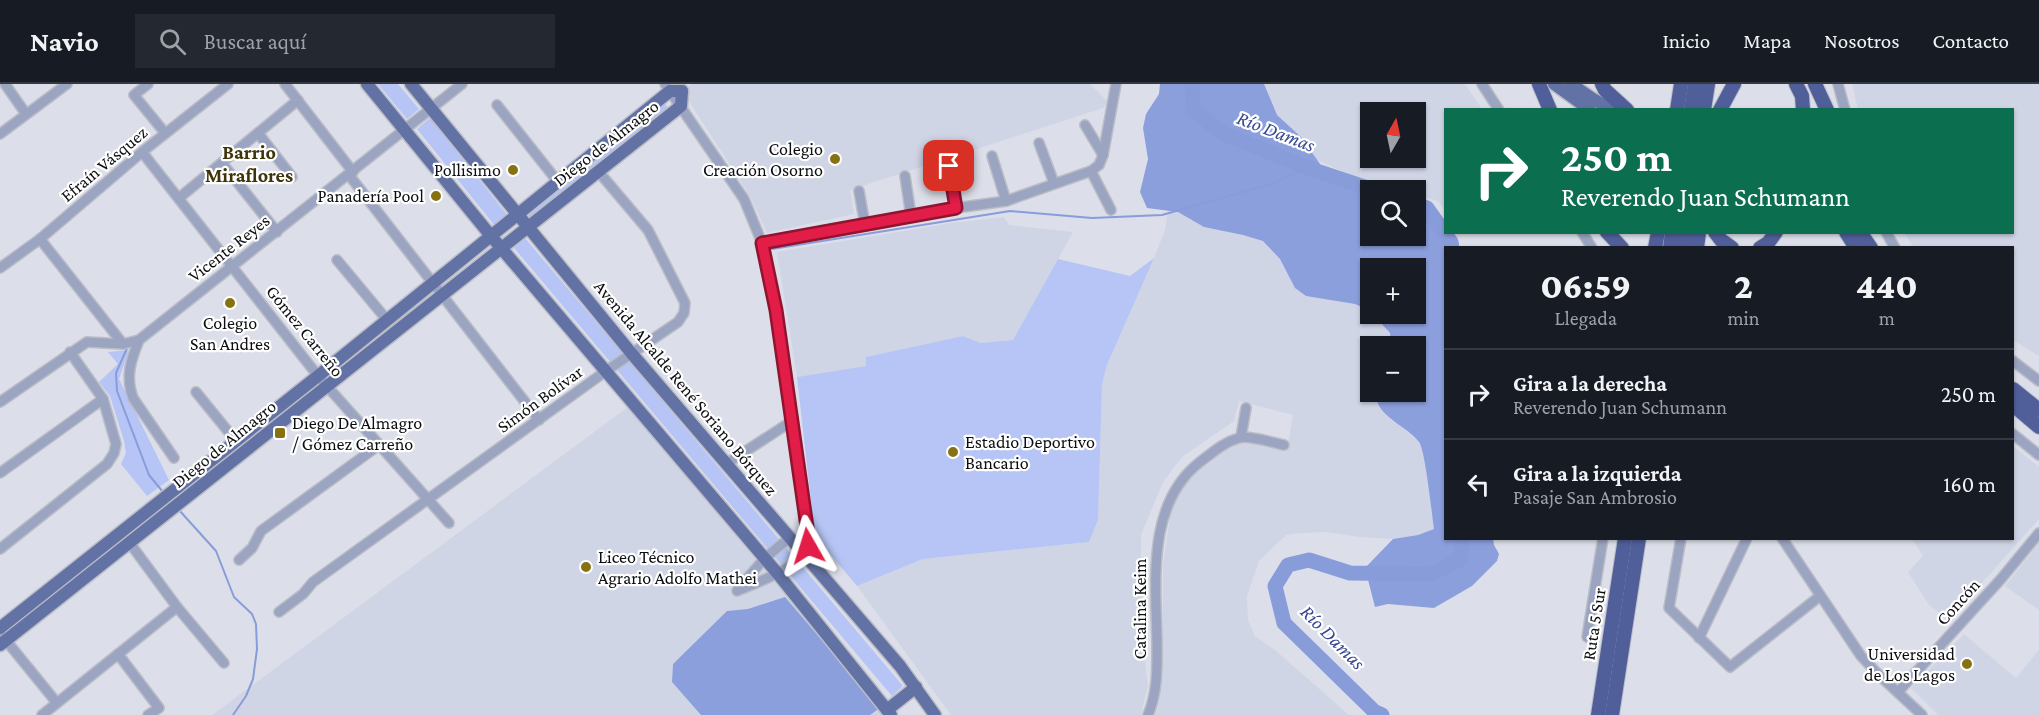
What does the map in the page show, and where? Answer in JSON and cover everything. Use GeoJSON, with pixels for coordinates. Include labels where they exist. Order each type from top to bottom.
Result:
{"type":"FeatureCollection","features":[{"type":"Feature","properties":{"kind":"highway"},"geometry":{"type":"LineString","coordinates":[[1539,84],[1549,108]]}},
{"type":"Feature","properties":{"kind":"highway"},"geometry":{"type":"LineString","coordinates":[[1602,84],[1605,90],[1625,108]]}},
{"type":"Feature","properties":{"kind":"highway"},"geometry":{"type":"LineString","coordinates":[[1704,108],[1708,84]]}},
{"type":"Feature","properties":{"kind":"highway"},"geometry":{"type":"LineString","coordinates":[[1719,108],[1722,84]]}},
{"type":"Feature","properties":{"kind":"highway"},"geometry":{"type":"LineString","coordinates":[[1720,108],[1734,84]]}},
{"type":"Feature","properties":{"kind":"highway"},"geometry":{"type":"LineString","coordinates":[[1796,84],[1802,96],[1803,108]]}},
{"type":"Feature","properties":{"kind":"highway"},"geometry":{"type":"LineString","coordinates":[[1815,84],[1826,108]]}},
{"type":"Feature","properties":{"kind":"highway"},"geometry":{"type":"LineString","coordinates":[[1678,108],[1685,85]]}},
{"type":"Feature","properties":{"kind":"highway"},"geometry":{"type":"LineString","coordinates":[[1685,85],[1691,108]]}},
{"type":"Feature","properties":{"kind":"highway"},"geometry":{"type":"LineString","coordinates":[[1609,234],[1620,246]]}},
{"type":"Feature","properties":{"kind":"highway"},"geometry":{"type":"LineString","coordinates":[[1716,234],[1729,246]]}},
{"type":"Feature","properties":{"kind":"highway"},"geometry":{"type":"LineString","coordinates":[[1763,246],[1775,234]]}},
{"type":"Feature","properties":{"kind":"highway"},"geometry":{"type":"LineString","coordinates":[[2014,390],[2039,410]]}},
{"type":"Feature","properties":{"kind":"highway"},"geometry":{"type":"LineString","coordinates":[[2014,406],[2039,427]]}},
{"type":"Feature","properties":{"kind":"highway","name":"Ruta 5 Sur"},"geometry":{"type":"LineString","coordinates":[[1598,715],[1625,540]]}},
{"type":"Feature","properties":{"kind":"highway","name":"Ruta 5 Sur"},"geometry":{"type":"LineString","coordinates":[[1612,715],[1639,540]]}},
{"type":"Feature","properties":{"kind":"highway"},"geometry":{"type":"LineString","coordinates":[[1633,579],[1646,540]]}},
{"type":"Feature","properties":{"kind":"main road"},"geometry":{"type":"LineString","coordinates":[[367,84],[501,248],[765,558],[889,712],[916,687]]}},
{"type":"Feature","properties":{"kind":"main road","name":"Avenida Alcalde René Soriano Bórquez"},"geometry":{"type":"LineString","coordinates":[[411,84],[632,354],[916,687],[935,715]]}},
{"type":"Feature","properties":{"kind":"main road"},"geometry":{"type":"LineString","coordinates":[[1554,84],[1587,108]]}},
{"type":"Feature","properties":{"kind":"main road"},"geometry":{"type":"LineString","coordinates":[[1570,84],[1609,108]]}},
{"type":"Feature","properties":{"kind":"main road","name":"Diego de Almagro"},"geometry":{"type":"LineString","coordinates":[[0,628],[171,501],[322,381],[387,320],[676,88],[681,106],[441,294],[322,381],[236,441],[171,501],[129,542],[2,640]]}},
{"type":"Feature","properties":{"kind":"main road"},"geometry":{"type":"LineString","coordinates":[[588,158],[598,171]]}},
{"type":"Feature","properties":{"kind":"street"},"geometry":{"type":"LineString","coordinates":[[5,84],[26,114]]}},
{"type":"Feature","properties":{"kind":"street"},"geometry":{"type":"LineString","coordinates":[[0,134],[67,84]]}},
{"type":"Feature","properties":{"kind":"street"},"geometry":{"type":"LineString","coordinates":[[148,84],[134,95],[165,133]]}},
{"type":"Feature","properties":{"kind":"street","name":"Efraín Vásquez"},"geometry":{"type":"LineString","coordinates":[[0,268],[40,239],[165,133],[228,84]]}},
{"type":"Feature","properties":{"kind":"street"},"geometry":{"type":"LineString","coordinates":[[285,84],[441,294],[539,420]]}},
{"type":"Feature","properties":{"kind":"street","name":"Vicente Reyes"},"geometry":{"type":"LineString","coordinates":[[132,342],[276,232],[462,84]]}},
{"type":"Feature","properties":{"kind":"street"},"geometry":{"type":"LineString","coordinates":[[762,243],[1006,201],[1091,171],[1099,165],[1103,155],[1116,84]]}},
{"type":"Feature","properties":{"kind":"street"},"geometry":{"type":"LineString","coordinates":[[1482,84],[1498,108]]}},
{"type":"Feature","properties":{"kind":"street"},"geometry":{"type":"LineString","coordinates":[[1838,84],[1844,108]]}},
{"type":"Feature","properties":{"kind":"street"},"geometry":{"type":"LineString","coordinates":[[179,198],[298,100]]}},
{"type":"Feature","properties":{"kind":"street"},"geometry":{"type":"LineString","coordinates":[[497,105],[558,182]]}},
{"type":"Feature","properties":{"kind":"street"},"geometry":{"type":"LineString","coordinates":[[681,106],[744,199],[762,243],[776,310],[809,541],[802,554],[778,574],[737,591],[765,558],[789,538]]}},
{"type":"Feature","properties":{"kind":"street"},"geometry":{"type":"LineString","coordinates":[[1085,125],[1103,155]]}},
{"type":"Feature","properties":{"kind":"street"},"geometry":{"type":"LineString","coordinates":[[258,133],[292,177]]}},
{"type":"Feature","properties":{"kind":"street"},"geometry":{"type":"LineString","coordinates":[[1039,142],[1054,183]]}},
{"type":"Feature","properties":{"kind":"street","name":"Gómez Carreño"},"geometry":{"type":"LineString","coordinates":[[142,152],[322,381],[449,524]]}},
{"type":"Feature","properties":{"kind":"street"},"geometry":{"type":"LineString","coordinates":[[992,156],[1006,201]]}},
{"type":"Feature","properties":{"kind":"street"},"geometry":{"type":"LineString","coordinates":[[222,163],[276,232]]}},
{"type":"Feature","properties":{"kind":"street"},"geometry":{"type":"LineString","coordinates":[[949,166],[956,208]]}},
{"type":"Feature","properties":{"kind":"street","name":"Simón Bolívar"},"geometry":{"type":"LineString","coordinates":[[279,612],[303,594],[313,582],[606,371],[678,322],[684,313],[685,303],[648,230],[598,171]]}},
{"type":"Feature","properties":{"kind":"street"},"geometry":{"type":"LineString","coordinates":[[1091,171],[1111,210]]}},
{"type":"Feature","properties":{"kind":"street"},"geometry":{"type":"LineString","coordinates":[[905,176],[911,216]]}},
{"type":"Feature","properties":{"kind":"street"},"geometry":{"type":"LineString","coordinates":[[859,191],[865,225]]}},
{"type":"Feature","properties":{"kind":"street"},"geometry":{"type":"LineString","coordinates":[[40,239],[132,342],[129,369],[130,390],[133,398],[174,458]]}},
{"type":"Feature","properties":{"kind":"street"},"geometry":{"type":"LineString","coordinates":[[337,260],[387,320]]}},
{"type":"Feature","properties":{"kind":"street"},"geometry":{"type":"LineString","coordinates":[[0,402],[87,342],[132,342]]}},
{"type":"Feature","properties":{"kind":"street"},"geometry":{"type":"LineString","coordinates":[[0,549],[104,466],[112,457],[116,444],[103,399],[70,352]]}},
{"type":"Feature","properties":{"kind":"street"},"geometry":{"type":"LineString","coordinates":[[2014,362],[2039,381]]}},
{"type":"Feature","properties":{"kind":"street"},"geometry":{"type":"LineString","coordinates":[[196,392],[236,441]]}},
{"type":"Feature","properties":{"kind":"street"},"geometry":{"type":"LineString","coordinates":[[0,473],[103,399]]}},
{"type":"Feature","properties":{"kind":"street"},"geometry":{"type":"LineString","coordinates":[[1246,408],[1241,437],[1284,445]]}},
{"type":"Feature","properties":{"kind":"street"},"geometry":{"type":"LineString","coordinates":[[726,464],[792,421]]}},
{"type":"Feature","properties":{"kind":"street"},"geometry":{"type":"LineString","coordinates":[[2014,435],[2039,455]]}},
{"type":"Feature","properties":{"kind":"street","name":"Catalina Keim"},"geometry":{"type":"LineString","coordinates":[[1148,715],[1157,686],[1155,571],[1157,548],[1167,502],[1190,470],[1218,448],[1241,437]]}},
{"type":"Feature","properties":{"kind":"street"},"geometry":{"type":"LineString","coordinates":[[239,560],[252,548],[261,531],[379,445]]}},
{"type":"Feature","properties":{"kind":"street","name":"Concón"},"geometry":{"type":"LineString","coordinates":[[1898,692],[2001,579],[2039,533]]}},
{"type":"Feature","properties":{"kind":"street"},"geometry":{"type":"LineString","coordinates":[[1587,637],[1603,540]]}},
{"type":"Feature","properties":{"kind":"street"},"geometry":{"type":"LineString","coordinates":[[1681,540],[1668,608],[1730,667],[1820,596]]}},
{"type":"Feature","properties":{"kind":"street"},"geometry":{"type":"LineString","coordinates":[[1699,638],[1746,540]]}},
{"type":"Feature","properties":{"kind":"street"},"geometry":{"type":"LineString","coordinates":[[1783,540],[1861,656],[1922,715]]}},
{"type":"Feature","properties":{"kind":"street"},"geometry":{"type":"LineString","coordinates":[[129,542],[177,607],[224,663]]}},
{"type":"Feature","properties":{"kind":"street"},"geometry":{"type":"LineString","coordinates":[[42,715],[177,607]]}},
{"type":"Feature","properties":{"kind":"street"},"geometry":{"type":"LineString","coordinates":[[2,640],[57,704]]}},
{"type":"Feature","properties":{"kind":"street"},"geometry":{"type":"LineString","coordinates":[[118,654],[159,708],[148,715]]}},
{"type":"Feature","properties":{"kind":"shaded area"},"geometry":{"type":"Polygon","coordinates":[[[378,84],[398,84],[419,109],[407,119],[378,84]]]}},
{"type":"Feature","properties":{"kind":"shaded area","name":"Colegio Creación Osorno"},"geometry":{"type":"Polygon","coordinates":[[[691,84],[1090,84],[1108,102],[1103,108],[850,190],[854,214],[767,233],[750,196],[683,92],[691,84]]]}},
{"type":"Feature","properties":{"kind":"shaded area"},"geometry":{"type":"Polygon","coordinates":[[[1160,84],[1264,84],[1277,115],[1301,137],[1325,171],[1332,178],[1360,188],[1360,246],[1426,246],[1426,218],[1451,241],[1454,246],[1444,246],[1444,540],[1493,540],[1499,554],[1497,561],[1472,586],[1434,608],[1388,604],[1375,607],[1365,568],[1393,539],[1418,535],[1434,529],[1426,469],[1419,442],[1385,414],[1378,402],[1426,402],[1426,336],[1390,336],[1382,324],[1426,324],[1426,258],[1360,258],[1360,306],[1306,296],[1295,288],[1280,259],[1263,241],[1204,227],[1178,212],[1147,208],[1140,192],[1148,159],[1143,128],[1146,114],[1159,94],[1160,84]]]}},
{"type":"Feature","properties":{"kind":"shaded area"},"geometry":{"type":"Polygon","coordinates":[[[1258,84],[1465,84],[1481,108],[1444,108],[1444,208],[1438,201],[1426,198],[1426,180],[1368,180],[1348,174],[1310,157],[1266,110],[1258,84]]]}},
{"type":"Feature","properties":{"kind":"shaded area"},"geometry":{"type":"Polygon","coordinates":[[[1852,84],[2039,84],[2039,356],[2014,341],[2014,246],[1912,246],[1905,234],[2014,234],[2014,108],[1858,108],[1852,84]]]}},
{"type":"Feature","properties":{"kind":"shaded area"},"geometry":{"type":"Polygon","coordinates":[[[665,103],[669,110],[529,219],[525,214],[665,103]]]}},
{"type":"Feature","properties":{"kind":"shaded area"},"geometry":{"type":"Polygon","coordinates":[[[430,118],[508,216],[495,226],[417,129],[430,118]]]}},
{"type":"Feature","properties":{"kind":"shaded area"},"geometry":{"type":"Polygon","coordinates":[[[1180,130],[1360,230],[1360,246],[1417,246],[1417,258],[1360,258],[1360,324],[1421,324],[1422,336],[1360,336],[1360,402],[1426,402],[1426,399],[1434,529],[1418,535],[1393,539],[1325,532],[1286,535],[1259,561],[1247,596],[1248,620],[1255,636],[1275,650],[1349,715],[1154,715],[1158,707],[1162,685],[1163,565],[1172,503],[1195,471],[1221,452],[1244,441],[1287,450],[1293,415],[1239,401],[1234,421],[1182,457],[1163,482],[1141,535],[1141,634],[1148,685],[1141,715],[951,715],[857,586],[923,559],[1089,542],[1098,520],[1102,384],[1107,365],[1165,230],[1180,130]]]}},
{"type":"Feature","properties":{"kind":"shaded area"},"geometry":{"type":"Polygon","coordinates":[[[1004,217],[1009,225],[1073,232],[1013,340],[981,343],[963,336],[867,357],[867,366],[797,377],[777,252],[951,223],[1004,217]]]}},
{"type":"Feature","properties":{"kind":"shaded area"},"geometry":{"type":"Polygon","coordinates":[[[525,238],[903,686],[892,696],[514,248],[525,238]]]}},
{"type":"Feature","properties":{"kind":"shaded area","name":"Estadio Deportivo Bancario"},"geometry":{"type":"Polygon","coordinates":[[[1154,258],[1107,365],[1102,384],[1098,520],[1089,542],[923,559],[857,586],[815,536],[797,377],[866,366],[866,357],[963,336],[981,343],[1013,340],[1058,259],[1130,276],[1154,258]]]}},
{"type":"Feature","properties":{"kind":"shaded area"},"geometry":{"type":"Polygon","coordinates":[[[424,296],[427,300],[334,376],[329,371],[424,296]]]}},
{"type":"Feature","properties":{"kind":"shaded area"},"geometry":{"type":"Polygon","coordinates":[[[129,350],[119,379],[169,480],[147,496],[121,464],[126,453],[124,441],[110,396],[99,382],[118,364],[108,352],[129,350]]]}},
{"type":"Feature","properties":{"kind":"shaded area"},"geometry":{"type":"Polygon","coordinates":[[[317,381],[321,386],[9,632],[6,628],[317,381]]]}},
{"type":"Feature","properties":{"kind":"shaded area","name":"Liceo Técnico Agrario Adolfo Mathei"},"geometry":{"type":"Polygon","coordinates":[[[628,407],[885,715],[212,715],[628,407]]]}},
{"type":"Feature","properties":{"kind":"shaded area"},"geometry":{"type":"Polygon","coordinates":[[[2014,447],[2039,467],[2039,519],[1949,620],[1929,605],[1908,572],[1923,556],[1913,540],[2014,540],[2014,447]]]}},
{"type":"Feature","properties":{"kind":"shaded area"},"geometry":{"type":"Polygon","coordinates":[[[2039,543],[2039,610],[2005,586],[2039,543]]]}},
{"type":"Feature","properties":{"kind":"shaded area"},"geometry":{"type":"Polygon","coordinates":[[[785,597],[880,708],[870,715],[701,715],[672,682],[673,664],[727,611],[748,609],[785,597]]]}},
{"type":"Feature","properties":{"kind":"shaded area","name":"Universidad de Los Lagos"},"geometry":{"type":"Polygon","coordinates":[[[1964,634],[2016,678],[2039,650],[2039,715],[1938,715],[1911,688],[1964,634]]]}},
{"type":"Feature","properties":{"kind":"waterway","name":"Río Damas"},"geometry":{"type":"LineString","coordinates":[[1192,84],[1193,110],[1224,134],[1314,170],[1360,185]]}},
{"type":"Feature","properties":{"kind":"waterway"},"geometry":{"type":"LineString","coordinates":[[772,249],[1010,211],[1092,218],[1162,215],[1271,184],[1307,168]]}},
{"type":"Feature","properties":{"kind":"waterway","name":"Río Damas"},"geometry":{"type":"LineString","coordinates":[[1426,208],[1444,232]]}},
{"type":"Feature","properties":{"kind":"waterway","name":"Río Damas"},"geometry":{"type":"LineString","coordinates":[[1445,234],[1452,246]]}},
{"type":"Feature","properties":{"kind":"waterway"},"geometry":{"type":"LineString","coordinates":[[128,346],[116,373],[117,391],[149,475],[163,492]]}},
{"type":"Feature","properties":{"kind":"waterway"},"geometry":{"type":"LineString","coordinates":[[179,510],[216,551],[234,597],[252,614],[256,624],[257,649],[253,679],[246,696],[233,715]]}},
{"type":"Feature","properties":{"kind":"waterway","name":"Río Damas"},"geometry":{"type":"LineString","coordinates":[[1382,715],[1375,712],[1284,623],[1275,586],[1288,565],[1309,560],[1350,573],[1432,574],[1461,559],[1462,540]]}},
{"type":"Feature","properties":{"kind":"place","name":"Colegio Creación Osorno"},"geometry":{"type":"Point","coordinates":[835,159]}},
{"type":"Feature","properties":{"kind":"place","name":"Pollisimo"},"geometry":{"type":"Point","coordinates":[513,170]}},
{"type":"Feature","properties":{"kind":"place","name":"Panadería Pool"},"geometry":{"type":"Point","coordinates":[436,196]}},
{"type":"Feature","properties":{"kind":"place","name":"Colegio San Andres"},"geometry":{"type":"Point","coordinates":[230,303]}},
{"type":"Feature","properties":{"kind":"place","name":"Diego De Almagro / Gómez Carreño"},"geometry":{"type":"Point","coordinates":[280,433]}},
{"type":"Feature","properties":{"kind":"place","name":"Estadio Deportivo Bancario"},"geometry":{"type":"Point","coordinates":[953,452]}},
{"type":"Feature","properties":{"kind":"place","name":"Liceo Técnico Agrario Adolfo Mathei"},"geometry":{"type":"Point","coordinates":[586,567]}},
{"type":"Feature","properties":{"kind":"place","name":"Universidad de Los Lagos"},"geometry":{"type":"Point","coordinates":[1967,664]}},
{"type":"Feature","properties":{"kind":"district","name":"Barrio Miraflores"},"geometry":{"type":"Point","coordinates":[249,164]}},
{"type":"Feature","properties":{"kind":"route"},"geometry":{"type":"LineString","coordinates":[[808,546],[776,310],[762,243],[956,208],[949,166]]}}]}
